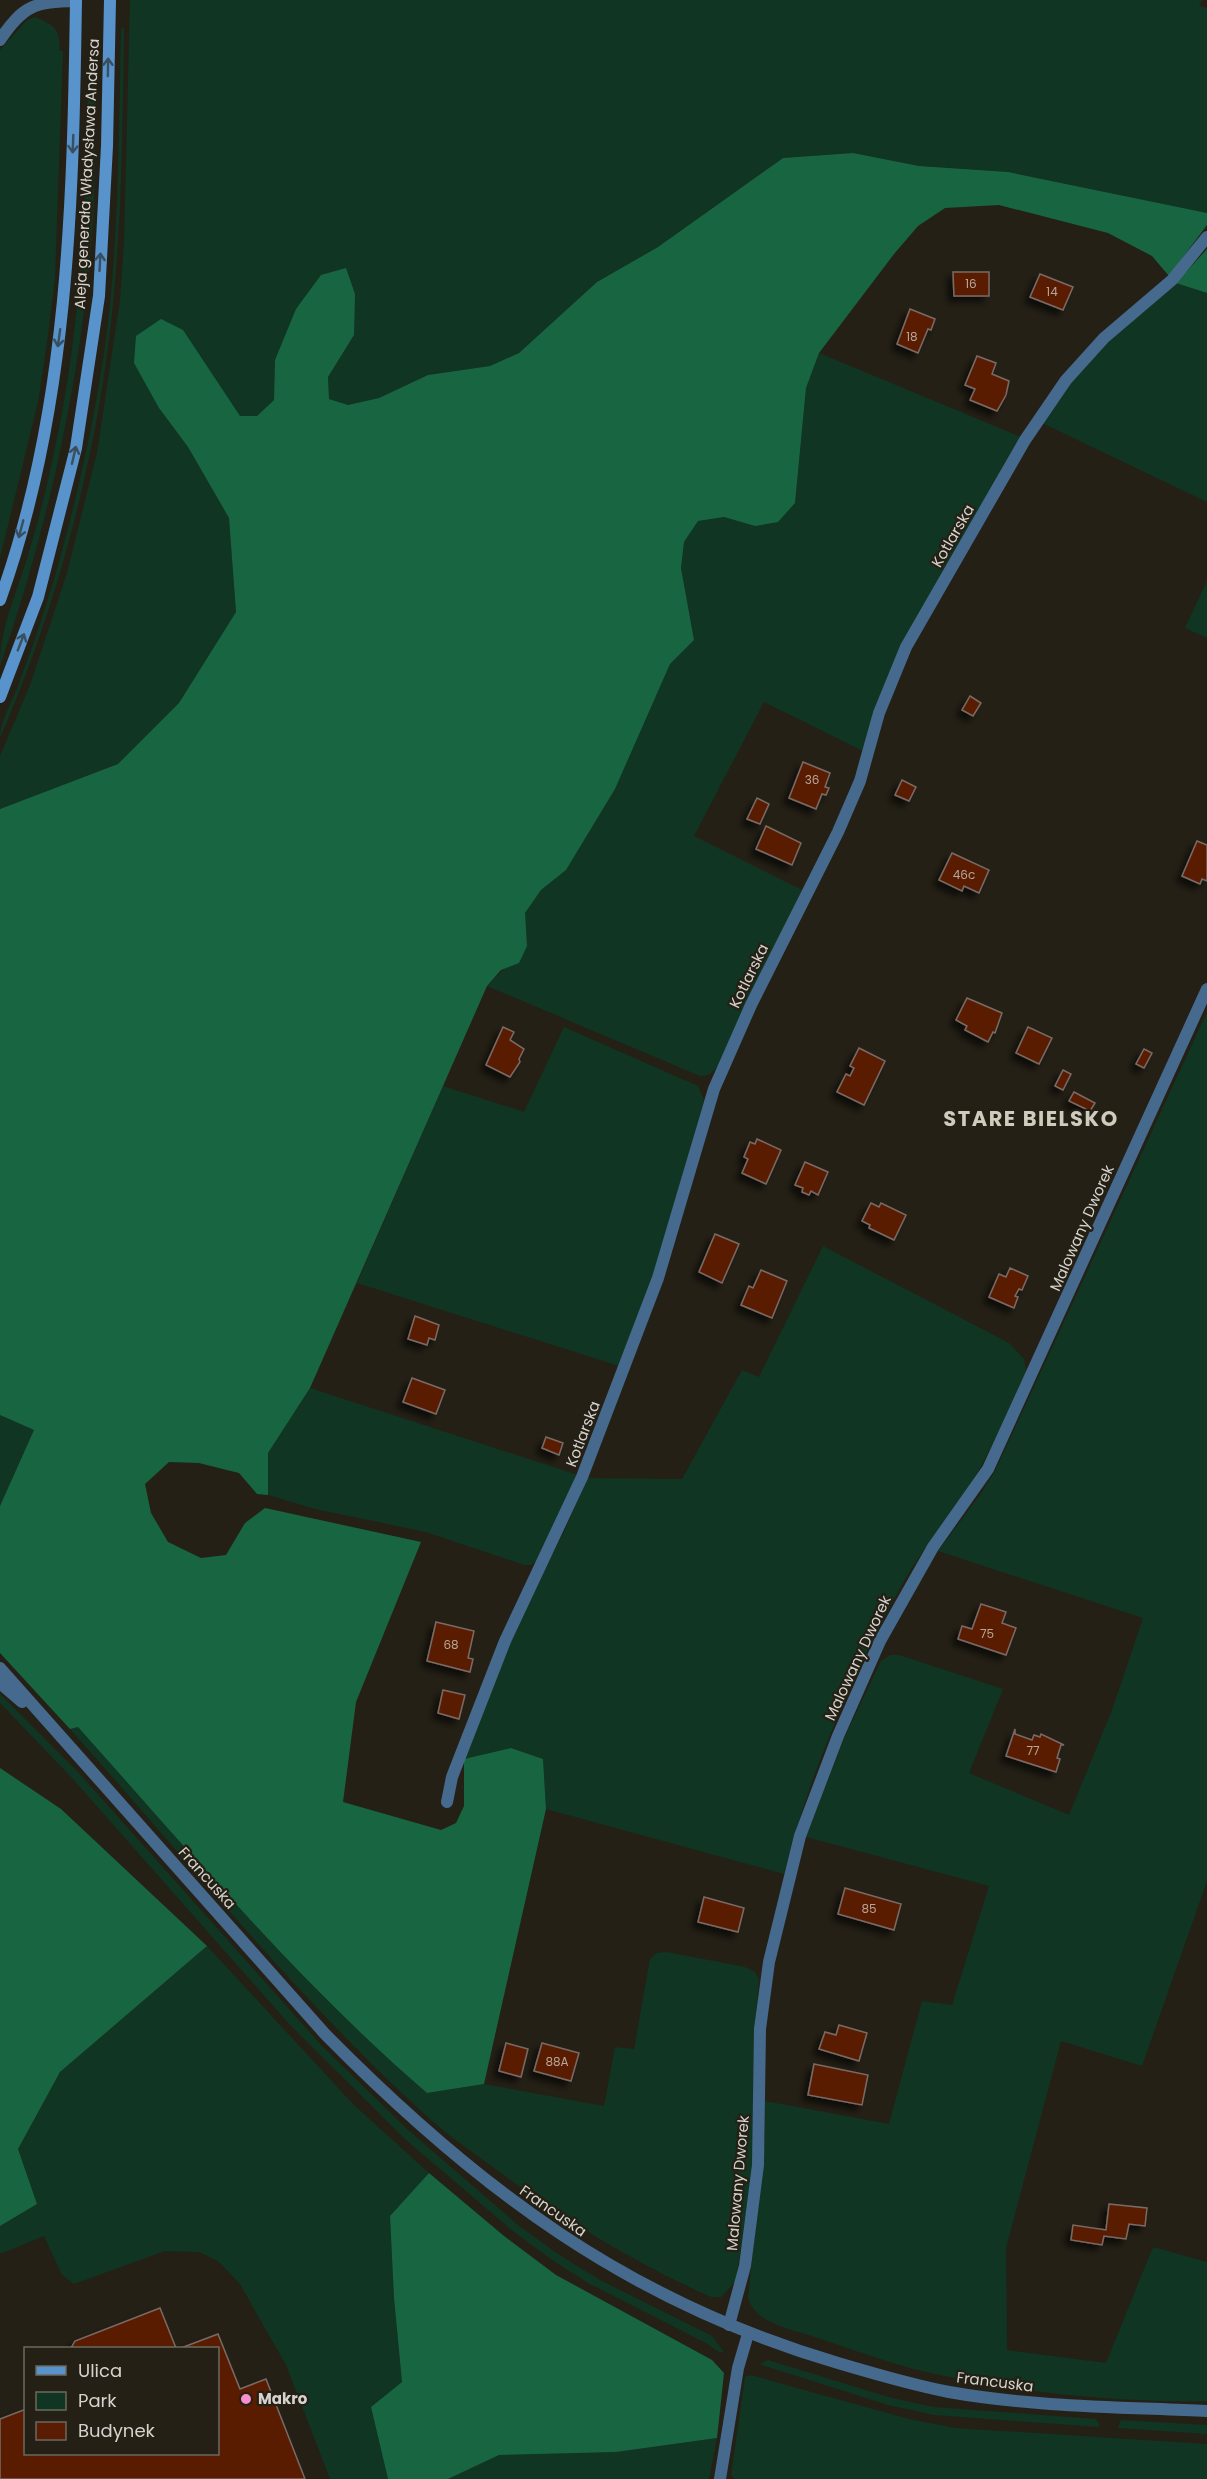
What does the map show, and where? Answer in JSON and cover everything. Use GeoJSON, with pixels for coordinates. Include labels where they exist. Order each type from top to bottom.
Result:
{"type":"FeatureCollection","features":[{"type":"Feature","properties":{"kind":"main road","name":"Aleja generała Władysława Andersa"},"geometry":{"type":"LineString","coordinates":[[0,697],[38,597],[76,448],[99,296],[107,146],[110,0]]}},
{"type":"Feature","properties":{"kind":"main road","name":"Aleja generała Władysława Andersa"},"geometry":{"type":"LineString","coordinates":[[0,600],[45,437],[65,296],[76,1]]}},
{"type":"Feature","properties":{"kind":"street"},"geometry":{"type":"LineString","coordinates":[[0,40],[15,20],[31,6],[76,1]]}},
{"type":"Feature","properties":{"kind":"street","name":"Kotlarska"},"geometry":{"type":"LineString","coordinates":[[447,1802],[452,1777],[505,1641],[582,1477],[658,1278],[714,1089],[751,1005],[847,811],[860,780],[890,681],[906,647],[1025,440],[1066,380],[1104,338],[1172,280],[1207,237]]}},
{"type":"Feature","properties":{"kind":"street","name":"Malowany Dworek"},"geometry":{"type":"LineString","coordinates":[[729,2325],[745,2266],[758,2165],[760,2030],[769,1962],[800,1836],[838,1736],[880,1641],[933,1547],[988,1469],[1207,989]]}},
{"type":"Feature","properties":{"kind":"street","name":"Francuska"},"geometry":{"type":"LineString","coordinates":[[0,1668],[325,2034],[423,2129],[517,2205],[595,2258],[672,2300],[748,2334],[872,2373],[948,2392],[1022,2401],[1207,2411]]}},
{"type":"Feature","properties":{"kind":"street","name":"Francuska"},"geometry":{"type":"LineString","coordinates":[[0,1683],[53,1727]]}},
{"type":"Feature","properties":{"kind":"street"},"geometry":{"type":"LineString","coordinates":[[720,2479],[738,2368],[748,2334]]}},
{"type":"Feature","properties":{"kind":"green space"},"geometry":{"type":"Polygon","coordinates":[[[130,0],[1202,0],[1199,6],[1207,8],[1207,213],[1008,172],[919,166],[853,153],[783,158],[658,247],[597,282],[519,353],[490,366],[428,375],[379,398],[348,405],[329,399],[328,377],[354,335],[275,360],[274,400],[257,416],[240,417],[182,330],[159,408],[188,447],[229,518],[236,612],[179,703],[118,764],[0,809],[0,756],[30,685],[67,573],[97,453],[120,300],[124,242],[130,0]]]}},
{"type":"Feature","properties":{"kind":"green space"},"geometry":{"type":"Polygon","coordinates":[[[35,17],[55,29],[59,37],[60,51],[63,51],[55,278],[38,402],[0,558],[0,50],[27,20],[35,17]]]}},
{"type":"Feature","properties":{"kind":"green space"},"geometry":{"type":"Polygon","coordinates":[[[124,28],[122,167],[116,270],[106,361],[97,416],[73,526],[58,580],[0,738],[4,717],[33,645],[58,567],[81,473],[98,389],[107,333],[113,270],[121,29],[124,28]]]}},
{"type":"Feature","properties":{"kind":"green space"},"geometry":{"type":"Polygon","coordinates":[[[89,52],[96,52],[95,179],[88,278],[81,335],[72,391],[48,502],[18,612],[0,666],[6,622],[41,508],[67,386],[82,243],[89,52]]]}},
{"type":"Feature","properties":{"kind":"green space"},"geometry":{"type":"Polygon","coordinates":[[[853,153],[919,166],[1008,172],[1207,213],[1207,225],[1169,276],[1152,256],[1108,233],[999,205],[945,208],[918,226],[894,254],[819,353],[806,388],[795,503],[778,522],[755,526],[724,517],[698,521],[684,542],[681,568],[694,640],[670,664],[615,789],[566,870],[541,890],[525,913],[527,946],[519,963],[501,970],[487,986],[310,1388],[268,1453],[268,1495],[257,1494],[239,1473],[199,1463],[169,1462],[145,1484],[151,1513],[168,1542],[201,1558],[226,1555],[245,1523],[265,1508],[421,1542],[356,1702],[343,1802],[441,1830],[456,1823],[464,1806],[464,1759],[511,1748],[543,1759],[546,1809],[484,2084],[427,2093],[380,2051],[290,1962],[246,1916],[78,1727],[70,1729],[0,1653],[0,1506],[34,1430],[0,1415],[0,809],[118,764],[179,703],[236,612],[229,518],[188,447],[159,408],[134,363],[136,336],[161,319],[183,330],[240,416],[257,416],[274,400],[275,360],[296,309],[321,275],[346,268],[355,294],[354,335],[328,377],[329,399],[348,405],[379,398],[428,375],[490,366],[519,353],[597,282],[658,247],[783,158],[853,153]]]}},
{"type":"Feature","properties":{"kind":"green space"},"geometry":{"type":"Polygon","coordinates":[[[1207,249],[1207,293],[1176,283],[1207,249]]]}},
{"type":"Feature","properties":{"kind":"green space"},"geometry":{"type":"Polygon","coordinates":[[[1176,283],[1207,293],[1207,502],[1042,423],[1069,382],[1106,342],[1176,283]]]}},
{"type":"Feature","properties":{"kind":"green space"},"geometry":{"type":"Polygon","coordinates":[[[819,353],[1021,437],[943,574],[863,751],[764,702],[694,836],[802,890],[719,1065],[709,1075],[700,1076],[487,986],[527,946],[524,913],[541,890],[566,870],[615,789],[670,664],[694,640],[681,568],[684,542],[698,521],[724,517],[755,526],[795,503],[806,388],[819,353]]]}},
{"type":"Feature","properties":{"kind":"green space"},"geometry":{"type":"Polygon","coordinates":[[[1207,581],[1207,638],[1185,628],[1207,581]]]}},
{"type":"Feature","properties":{"kind":"green space"},"geometry":{"type":"Polygon","coordinates":[[[1207,1012],[1207,1881],[1142,2066],[1061,2041],[1006,2248],[1007,2350],[1106,2363],[1153,2247],[1207,2262],[1207,2401],[1075,2396],[945,2376],[912,2368],[776,2324],[758,2314],[748,2298],[765,2136],[765,2101],[889,2124],[922,2001],[952,2005],[989,1886],[806,1837],[844,1738],[881,1661],[890,1655],[899,1655],[1003,1689],[969,1773],[1069,1815],[1112,1710],[1143,1618],[938,1551],[995,1471],[1207,1012]]]}},
{"type":"Feature","properties":{"kind":"green space"},"geometry":{"type":"Polygon","coordinates":[[[564,1027],[698,1086],[704,1100],[654,1277],[619,1366],[357,1283],[443,1086],[524,1112],[564,1027]]]}},
{"type":"Feature","properties":{"kind":"green space"},"geometry":{"type":"Polygon","coordinates":[[[823,1246],[1009,1343],[1024,1359],[1026,1371],[980,1469],[911,1570],[867,1652],[819,1762],[784,1874],[546,1809],[543,1759],[511,1748],[464,1759],[504,1646],[564,1532],[587,1478],[682,1479],[742,1370],[759,1377],[823,1246]]]}},
{"type":"Feature","properties":{"kind":"green space"},"geometry":{"type":"Polygon","coordinates":[[[310,1388],[578,1475],[538,1560],[531,1565],[524,1565],[426,1532],[315,1509],[268,1495],[268,1453],[310,1388]]]}},
{"type":"Feature","properties":{"kind":"green space"},"geometry":{"type":"Polygon","coordinates":[[[0,1415],[34,1430],[0,1506],[0,1415]]]}},
{"type":"Feature","properties":{"kind":"green space"},"geometry":{"type":"Polygon","coordinates":[[[0,1694],[79,1773],[322,2046],[406,2128],[518,2225],[558,2254],[600,2280],[712,2336],[724,2352],[719,2352],[706,2343],[588,2283],[552,2260],[514,2232],[406,2140],[290,2025],[72,1778],[0,1703],[0,1694]]]}},
{"type":"Feature","properties":{"kind":"green space"},"geometry":{"type":"Polygon","coordinates":[[[78,1727],[246,1916],[334,2007],[427,2093],[484,2084],[604,2106],[615,2047],[634,2049],[650,1959],[657,1953],[667,1952],[745,1967],[755,1972],[759,1979],[755,2029],[753,2164],[736,2281],[721,2297],[711,2297],[681,2283],[567,2219],[438,2127],[336,2028],[246,1930],[70,1729],[78,1727]]]}},
{"type":"Feature","properties":{"kind":"green space"},"geometry":{"type":"Polygon","coordinates":[[[0,1768],[61,1809],[207,1946],[60,2072],[18,2149],[37,2204],[0,2226],[0,1768]]]}},
{"type":"Feature","properties":{"kind":"green space"},"geometry":{"type":"Polygon","coordinates":[[[207,1946],[353,2104],[429,2173],[390,2216],[394,2298],[402,2382],[371,2407],[388,2479],[330,2479],[286,2365],[240,2284],[218,2261],[199,2252],[165,2251],[74,2284],[62,2275],[44,2236],[0,2254],[0,2226],[37,2204],[18,2149],[60,2072],[207,1946]]]}},
{"type":"Feature","properties":{"kind":"green space"},"geometry":{"type":"Polygon","coordinates":[[[429,2173],[504,2236],[556,2275],[712,2360],[724,2373],[717,2438],[616,2452],[499,2455],[448,2479],[388,2479],[371,2407],[402,2382],[394,2298],[390,2216],[429,2173]]]}},
{"type":"Feature","properties":{"kind":"green space"},"geometry":{"type":"Polygon","coordinates":[[[768,2360],[892,2398],[934,2407],[1096,2419],[1100,2425],[1098,2427],[934,2415],[888,2405],[759,2364],[768,2360]]]}},
{"type":"Feature","properties":{"kind":"green space"},"geometry":{"type":"Polygon","coordinates":[[[750,2375],[909,2419],[955,2428],[1207,2444],[1207,2479],[735,2479],[731,2475],[745,2377],[750,2375]]]}},
{"type":"Feature","properties":{"kind":"green space"},"geometry":{"type":"Polygon","coordinates":[[[1121,2420],[1207,2425],[1207,2434],[1118,2428],[1121,2420]]]}},
{"type":"Feature","properties":{"kind":"green space"},"geometry":{"type":"Polygon","coordinates":[[[717,2438],[709,2479],[448,2479],[499,2455],[616,2452],[717,2438]]]}},
{"type":"Feature","properties":{"kind":"building"},"geometry":{"type":"Polygon","coordinates":[[[953,272],[989,272],[989,296],[954,296],[953,272]]]}},
{"type":"Feature","properties":{"kind":"building"},"geometry":{"type":"Polygon","coordinates":[[[1040,274],[1073,287],[1063,310],[1030,297],[1040,274]]]}},
{"type":"Feature","properties":{"kind":"building"},"geometry":{"type":"Polygon","coordinates":[[[910,309],[935,319],[918,353],[897,344],[910,309]]]}},
{"type":"Feature","properties":{"kind":"building"},"geometry":{"type":"Polygon","coordinates":[[[977,356],[996,363],[992,374],[1009,381],[1006,395],[997,411],[970,400],[975,389],[965,385],[977,356]]]}},
{"type":"Feature","properties":{"kind":"building"},"geometry":{"type":"Polygon","coordinates":[[[970,696],[981,703],[973,716],[962,710],[970,696]]]}},
{"type":"Feature","properties":{"kind":"building"},"geometry":{"type":"Polygon","coordinates":[[[803,762],[830,773],[825,787],[829,788],[826,795],[822,794],[816,809],[789,798],[803,762]]]}},
{"type":"Feature","properties":{"kind":"building"},"geometry":{"type":"Polygon","coordinates":[[[902,780],[916,787],[909,801],[895,795],[902,780]]]}},
{"type":"Feature","properties":{"kind":"building"},"geometry":{"type":"Polygon","coordinates":[[[757,798],[769,804],[760,824],[747,819],[757,798]]]}},
{"type":"Feature","properties":{"kind":"building"},"geometry":{"type":"Polygon","coordinates":[[[766,826],[801,843],[792,865],[756,849],[766,826]]]}},
{"type":"Feature","properties":{"kind":"building"},"geometry":{"type":"Polygon","coordinates":[[[1197,841],[1207,845],[1207,881],[1202,879],[1200,884],[1182,876],[1197,841]]]}},
{"type":"Feature","properties":{"kind":"building"},"geometry":{"type":"Polygon","coordinates":[[[952,853],[989,870],[979,893],[964,886],[962,891],[939,880],[952,853]]]}},
{"type":"Feature","properties":{"kind":"building"},"geometry":{"type":"Polygon","coordinates":[[[967,998],[1002,1013],[995,1033],[993,1032],[988,1042],[965,1030],[967,1026],[956,1020],[967,998]]]}},
{"type":"Feature","properties":{"kind":"building"},"geometry":{"type":"Polygon","coordinates":[[[503,1027],[514,1032],[510,1040],[524,1049],[519,1059],[520,1062],[510,1077],[486,1065],[503,1027]]]}},
{"type":"Feature","properties":{"kind":"building"},"geometry":{"type":"Polygon","coordinates":[[[1028,1027],[1052,1038],[1039,1064],[1016,1053],[1028,1027]]]}},
{"type":"Feature","properties":{"kind":"building"},"geometry":{"type":"Polygon","coordinates":[[[859,1048],[885,1061],[864,1105],[837,1092],[846,1074],[850,1076],[854,1068],[850,1066],[859,1048]]]}},
{"type":"Feature","properties":{"kind":"building"},"geometry":{"type":"Polygon","coordinates":[[[1144,1049],[1152,1053],[1144,1068],[1136,1064],[1144,1049]]]}},
{"type":"Feature","properties":{"kind":"building"},"geometry":{"type":"Polygon","coordinates":[[[1063,1070],[1071,1074],[1063,1090],[1055,1086],[1063,1070]]]}},
{"type":"Feature","properties":{"kind":"building"},"geometry":{"type":"Polygon","coordinates":[[[1074,1092],[1095,1103],[1090,1111],[1069,1101],[1074,1092]]]}},
{"type":"Feature","properties":{"kind":"building"},"geometry":{"type":"Polygon","coordinates":[[[757,1139],[781,1150],[766,1184],[742,1173],[748,1159],[744,1157],[750,1142],[755,1144],[757,1139]]]}},
{"type":"Feature","properties":{"kind":"building"},"geometry":{"type":"Polygon","coordinates":[[[805,1162],[828,1172],[818,1195],[811,1191],[809,1195],[802,1192],[803,1188],[795,1185],[805,1162]]]}},
{"type":"Feature","properties":{"kind":"building"},"geometry":{"type":"Polygon","coordinates":[[[871,1203],[879,1207],[881,1203],[906,1215],[894,1240],[869,1228],[870,1225],[862,1221],[871,1203]]]}},
{"type":"Feature","properties":{"kind":"building"},"geometry":{"type":"Polygon","coordinates":[[[715,1234],[739,1244],[722,1283],[699,1272],[715,1234]]]}},
{"type":"Feature","properties":{"kind":"building"},"geometry":{"type":"Polygon","coordinates":[[[1010,1268],[1028,1276],[1022,1290],[1019,1289],[1015,1296],[1018,1297],[1014,1308],[989,1297],[999,1274],[1006,1277],[1010,1268]]]}},
{"type":"Feature","properties":{"kind":"building"},"geometry":{"type":"Polygon","coordinates":[[[761,1270],[787,1281],[772,1318],[741,1305],[749,1286],[753,1288],[761,1270]]]}},
{"type":"Feature","properties":{"kind":"building"},"geometry":{"type":"Polygon","coordinates":[[[415,1316],[439,1325],[435,1340],[429,1338],[427,1345],[408,1339],[415,1316]]]}},
{"type":"Feature","properties":{"kind":"building"},"geometry":{"type":"Polygon","coordinates":[[[412,1378],[445,1390],[436,1414],[403,1402],[412,1378]]]}},
{"type":"Feature","properties":{"kind":"building"},"geometry":{"type":"Polygon","coordinates":[[[546,1437],[563,1443],[559,1455],[542,1448],[546,1437]]]}},
{"type":"Feature","properties":{"kind":"building"},"geometry":{"type":"Polygon","coordinates":[[[981,1604],[1006,1612],[1002,1623],[1016,1628],[1006,1655],[958,1639],[962,1626],[972,1629],[981,1604]]]}},
{"type":"Feature","properties":{"kind":"building"},"geometry":{"type":"Polygon","coordinates":[[[436,1622],[474,1631],[468,1658],[473,1659],[470,1672],[427,1661],[436,1622]]]}},
{"type":"Feature","properties":{"kind":"building"},"geometry":{"type":"Polygon","coordinates":[[[443,1690],[465,1695],[459,1719],[438,1713],[443,1690]]]}},
{"type":"Feature","properties":{"kind":"building"},"geometry":{"type":"Polygon","coordinates":[[[1015,1729],[1015,1734],[1032,1740],[1034,1735],[1040,1737],[1041,1734],[1064,1745],[1061,1745],[1057,1758],[1060,1759],[1056,1772],[1006,1756],[1015,1729]]]}},
{"type":"Feature","properties":{"kind":"building"},"geometry":{"type":"Polygon","coordinates":[[[845,1888],[901,1904],[894,1930],[838,1914],[845,1888]]]}},
{"type":"Feature","properties":{"kind":"building"},"geometry":{"type":"Polygon","coordinates":[[[704,1897],[744,1908],[738,1932],[698,1922],[704,1897]]]}},
{"type":"Feature","properties":{"kind":"building"},"geometry":{"type":"Polygon","coordinates":[[[839,2025],[867,2033],[859,2061],[819,2049],[825,2032],[836,2035],[839,2025]]]}},
{"type":"Feature","properties":{"kind":"building"},"geometry":{"type":"Polygon","coordinates":[[[506,2043],[528,2049],[521,2077],[499,2071],[506,2043]]]}},
{"type":"Feature","properties":{"kind":"building"},"geometry":{"type":"Polygon","coordinates":[[[542,2043],[579,2053],[571,2081],[534,2071],[542,2043]]]}},
{"type":"Feature","properties":{"kind":"building"},"geometry":{"type":"Polygon","coordinates":[[[814,2064],[868,2075],[862,2105],[808,2095],[814,2064]]]}},
{"type":"Feature","properties":{"kind":"building"},"geometry":{"type":"Polygon","coordinates":[[[1109,2204],[1147,2208],[1145,2226],[1129,2224],[1126,2239],[1104,2236],[1102,2245],[1071,2240],[1073,2225],[1106,2230],[1109,2204]]]}},
{"type":"Feature","properties":{"kind":"building"},"geometry":{"type":"Polygon","coordinates":[[[160,2308],[176,2347],[72,2347],[75,2341],[160,2308]]]}},
{"type":"Feature","properties":{"kind":"building","name":"Makro"},"geometry":{"type":"Polygon","coordinates":[[[218,2334],[240,2389],[266,2379],[305,2479],[0,2479],[0,2419],[24,2410],[24,2455],[219,2455],[219,2347],[184,2347],[218,2334]]]}},
{"type":"Feature","properties":{"kind":"place","name":"Makro"},"geometry":{"type":"Point","coordinates":[246,2399]}},
{"type":"Feature","properties":{"kind":"district","name":"STARE BIELSKO"},"geometry":{"type":"Point","coordinates":[1031,1119]}}]}
